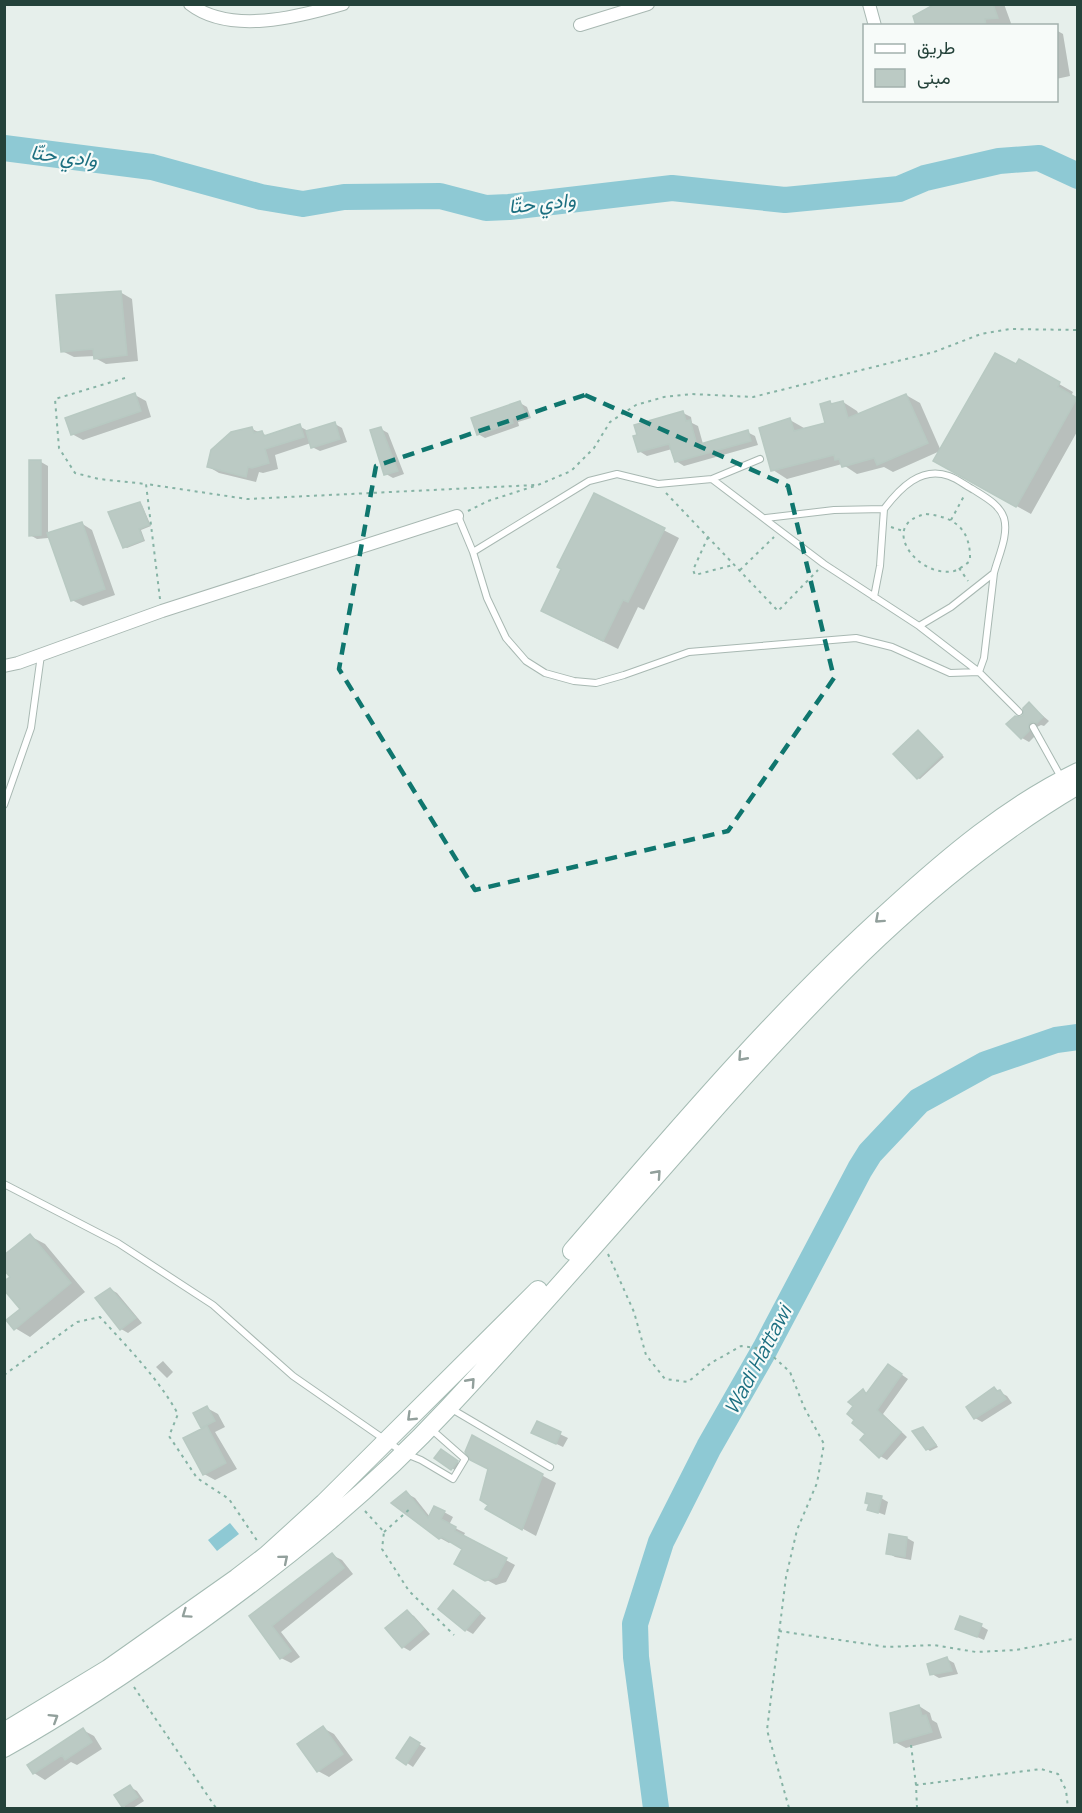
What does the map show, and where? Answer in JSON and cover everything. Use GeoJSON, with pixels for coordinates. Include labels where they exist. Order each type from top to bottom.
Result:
{"type":"FeatureCollection","features":[{"type":"Feature","properties":{"kind":"main road"},"geometry":{"type":"LineString","coordinates":[[4,1748],[126,1674],[274,1567],[355,1499],[449,1407],[760,1058],[842,972],[916,903],[984,847],[1049,802],[1072,779]]}},
{"type":"Feature","properties":{"kind":"main road"},"geometry":{"type":"LineString","coordinates":[[4,1732],[108,1669],[267,1556],[324,1503],[537,1291],[768,1028],[832,964],[910,891],[977,836],[1010,812],[1072,779]]}},
{"type":"Feature","properties":{"kind":"street"},"geometry":{"type":"LineString","coordinates":[[190,4],[200,12],[240,23],[308,14],[343,4]]}},
{"type":"Feature","properties":{"kind":"street"},"geometry":{"type":"LineString","coordinates":[[580,24],[648,4]]}},
{"type":"Feature","properties":{"kind":"street"},"geometry":{"type":"LineString","coordinates":[[869,4],[874,24]]}},
{"type":"Feature","properties":{"kind":"street"},"geometry":{"type":"LineString","coordinates":[[4,666],[162,611],[458,516]]}},
{"type":"Feature","properties":{"kind":"lane"},"geometry":{"type":"LineString","coordinates":[[473,552],[589,481],[617,474],[658,484],[712,479],[760,459]]}},
{"type":"Feature","properties":{"kind":"lane"},"geometry":{"type":"LineString","coordinates":[[874,597],[880,566],[884,509],[897,492],[915,478],[932,472],[950,476],[991,500],[1004,518],[1004,537],[994,573],[984,658],[979,672]]}},
{"type":"Feature","properties":{"kind":"lane"},"geometry":{"type":"LineString","coordinates":[[712,479],[824,564],[919,627],[979,672],[1019,712]]}},
{"type":"Feature","properties":{"kind":"lane"},"geometry":{"type":"LineString","coordinates":[[766,518],[834,510],[884,509]]}},
{"type":"Feature","properties":{"kind":"lane"},"geometry":{"type":"LineString","coordinates":[[458,516],[488,598],[506,638],[526,661],[545,673],[574,681],[596,683],[689,652],[856,638],[892,647],[950,673],[979,672]]}},
{"type":"Feature","properties":{"kind":"lane"},"geometry":{"type":"LineString","coordinates":[[919,627],[951,607],[994,573]]}},
{"type":"Feature","properties":{"kind":"lane"},"geometry":{"type":"LineString","coordinates":[[4,805],[31,728],[41,655]]}},
{"type":"Feature","properties":{"kind":"lane"},"geometry":{"type":"LineString","coordinates":[[1034,727],[1072,779]]}},
{"type":"Feature","properties":{"kind":"lane"},"geometry":{"type":"LineString","coordinates":[[4,1184],[118,1244],[213,1305],[293,1376],[404,1453],[453,1479],[465,1459],[429,1428]]}},
{"type":"Feature","properties":{"kind":"lane"},"geometry":{"type":"LineString","coordinates":[[449,1407],[550,1467]]}},
{"type":"Feature","properties":{"kind":"path"},"geometry":{"type":"LineString","coordinates":[[458,516],[488,501],[571,471],[594,448],[610,422],[636,405],[692,394],[753,397],[934,351],[981,334],[1010,329],[1077,330]]}},
{"type":"Feature","properties":{"kind":"path"},"geometry":{"type":"LineString","coordinates":[[125,378],[55,399],[58,448],[75,473],[247,499],[538,484]]}},
{"type":"Feature","properties":{"kind":"path"},"geometry":{"type":"LineString","coordinates":[[146,484],[162,611]]}},
{"type":"Feature","properties":{"kind":"path"},"geometry":{"type":"LineString","coordinates":[[658,484],[778,611],[824,564]]}},
{"type":"Feature","properties":{"kind":"path"},"geometry":{"type":"LineString","coordinates":[[951,520],[969,488]]}},
{"type":"Feature","properties":{"kind":"path"},"geometry":{"type":"LineString","coordinates":[[938,515],[951,520],[963,530],[969,541],[970,561],[959,568],[939,572],[910,554],[903,531],[906,523],[915,516],[938,515]]}},
{"type":"Feature","properties":{"kind":"path"},"geometry":{"type":"LineString","coordinates":[[740,570],[781,531]]}},
{"type":"Feature","properties":{"kind":"path"},"geometry":{"type":"LineString","coordinates":[[708,537],[693,570],[695,575],[735,565]]}},
{"type":"Feature","properties":{"kind":"path"},"geometry":{"type":"LineString","coordinates":[[959,568],[974,589]]}},
{"type":"Feature","properties":{"kind":"path"},"geometry":{"type":"LineString","coordinates":[[601,1237],[634,1312],[646,1355],[665,1379],[688,1382],[711,1363],[741,1346],[765,1349],[790,1372],[804,1407],[824,1444],[817,1483],[797,1530],[786,1577],[767,1730],[789,1809]]}},
{"type":"Feature","properties":{"kind":"path"},"geometry":{"type":"LineString","coordinates":[[4,1375],[77,1322],[100,1317],[171,1400],[178,1414],[169,1437],[197,1478],[229,1498],[267,1556]]}},
{"type":"Feature","properties":{"kind":"path"},"geometry":{"type":"LineString","coordinates":[[355,1499],[384,1532]]}},
{"type":"Feature","properties":{"kind":"path"},"geometry":{"type":"LineString","coordinates":[[412,1507],[384,1532],[382,1549],[409,1591],[454,1635]]}},
{"type":"Feature","properties":{"kind":"path"},"geometry":{"type":"LineString","coordinates":[[779,1631],[887,1647],[934,1645],[976,1652],[1016,1650],[1077,1638]]}},
{"type":"Feature","properties":{"kind":"path"},"geometry":{"type":"LineString","coordinates":[[126,1674],[216,1809]]}},
{"type":"Feature","properties":{"kind":"path"},"geometry":{"type":"LineString","coordinates":[[911,1745],[917,1809]]}},
{"type":"Feature","properties":{"kind":"path"},"geometry":{"type":"LineString","coordinates":[[916,1785],[1041,1769],[1058,1774],[1066,1790],[1068,1809]]}},
{"type":"Feature","properties":{"kind":"highlighted area"},"geometry":{"type":"Polygon","coordinates":[[[585,395],[788,486],[834,678],[728,831],[475,890],[339,669],[376,466],[585,395]]]}},
{"type":"Feature","properties":{"kind":"water"},"geometry":{"type":"Polygon","coordinates":[[[230,1523],[239,1534],[217,1551],[208,1540],[230,1523]]]}},
{"type":"Feature","properties":{"kind":"building"},"geometry":{"type":"Polygon","coordinates":[[[935,4],[993,4],[998,18],[985,19],[986,24],[915,24],[913,16],[935,4]]]}},
{"type":"Feature","properties":{"kind":"building"},"geometry":{"type":"Polygon","coordinates":[[[121,291],[127,355],[94,359],[93,349],[61,352],[56,295],[121,291]]]}},
{"type":"Feature","properties":{"kind":"building"},"geometry":{"type":"Polygon","coordinates":[[[995,353],[1016,364],[1019,359],[1060,382],[1058,387],[1077,398],[1016,507],[933,461],[995,353]]]}},
{"type":"Feature","properties":{"kind":"building"},"geometry":{"type":"Polygon","coordinates":[[[135,393],[141,411],[71,435],[65,418],[135,393]]]}},
{"type":"Feature","properties":{"kind":"building"},"geometry":{"type":"Polygon","coordinates":[[[906,394],[928,443],[877,465],[874,458],[842,467],[839,459],[835,460],[834,455],[771,471],[759,428],[790,418],[794,431],[825,423],[820,404],[843,401],[848,418],[906,394]]]}},
{"type":"Feature","properties":{"kind":"building"},"geometry":{"type":"Polygon","coordinates":[[[520,401],[525,414],[512,419],[513,423],[477,435],[471,418],[520,401]]]}},
{"type":"Feature","properties":{"kind":"building"},"geometry":{"type":"Polygon","coordinates":[[[683,411],[686,421],[690,420],[697,445],[748,430],[751,441],[675,462],[669,444],[638,452],[633,436],[637,435],[634,425],[683,411]]]}},
{"type":"Feature","properties":{"kind":"building"},"geometry":{"type":"Polygon","coordinates":[[[335,422],[340,439],[311,448],[306,431],[335,422]]]}},
{"type":"Feature","properties":{"kind":"building"},"geometry":{"type":"Polygon","coordinates":[[[300,424],[304,437],[265,449],[269,463],[248,467],[246,477],[207,467],[211,450],[231,432],[252,427],[254,433],[262,431],[264,436],[300,424]]]}},
{"type":"Feature","properties":{"kind":"building"},"geometry":{"type":"Polygon","coordinates":[[[381,427],[398,471],[384,475],[370,430],[381,427]]]}},
{"type":"Feature","properties":{"kind":"building"},"geometry":{"type":"Polygon","coordinates":[[[29,460],[41,460],[41,535],[29,536],[29,460]]]}},
{"type":"Feature","properties":{"kind":"building"},"geometry":{"type":"Polygon","coordinates":[[[594,493],[665,528],[628,602],[623,600],[603,641],[541,611],[561,569],[557,567],[594,493]]]}},
{"type":"Feature","properties":{"kind":"building"},"geometry":{"type":"Polygon","coordinates":[[[140,502],[149,525],[139,529],[143,540],[123,548],[108,512],[140,502]]]}},
{"type":"Feature","properties":{"kind":"building"},"geometry":{"type":"Polygon","coordinates":[[[82,522],[105,589],[71,601],[47,533],[82,522]]]}},
{"type":"Feature","properties":{"kind":"building"},"geometry":{"type":"Polygon","coordinates":[[[1029,702],[1043,717],[1037,723],[1029,724],[1029,731],[1021,739],[1006,724],[1015,716],[1023,715],[1023,708],[1029,702]]]}},
{"type":"Feature","properties":{"kind":"building"},"geometry":{"type":"Polygon","coordinates":[[[918,730],[942,755],[917,779],[893,754],[918,730]]]}},
{"type":"Feature","properties":{"kind":"building"},"geometry":{"type":"Polygon","coordinates":[[[30,1234],[71,1283],[14,1330],[6,1320],[20,1309],[4,1290],[4,1281],[10,1277],[4,1270],[4,1255],[30,1234]]]}},
{"type":"Feature","properties":{"kind":"building"},"geometry":{"type":"Polygon","coordinates":[[[110,1288],[136,1318],[120,1330],[95,1298],[110,1288]]]}},
{"type":"Feature","properties":{"kind":"building"},"geometry":{"type":"Polygon","coordinates":[[[888,1364],[902,1374],[877,1410],[901,1432],[879,1458],[860,1440],[865,1434],[852,1423],[854,1420],[847,1414],[853,1406],[848,1402],[863,1389],[866,1394],[888,1364]]]}},
{"type":"Feature","properties":{"kind":"building"},"geometry":{"type":"Polygon","coordinates":[[[994,1387],[997,1391],[1000,1390],[1006,1399],[974,1419],[966,1407],[994,1387]]]}},
{"type":"Feature","properties":{"kind":"building"},"geometry":{"type":"Polygon","coordinates":[[[207,1406],[215,1421],[201,1428],[193,1413],[207,1406]]]}},
{"type":"Feature","properties":{"kind":"building"},"geometry":{"type":"Polygon","coordinates":[[[537,1421],[561,1432],[556,1444],[531,1433],[537,1421]]]}},
{"type":"Feature","properties":{"kind":"building"},"geometry":{"type":"Polygon","coordinates":[[[207,1426],[226,1463],[203,1475],[183,1438],[207,1426]]]}},
{"type":"Feature","properties":{"kind":"building"},"geometry":{"type":"Polygon","coordinates":[[[923,1427],[936,1445],[926,1450],[912,1431],[923,1427]]]}},
{"type":"Feature","properties":{"kind":"building"},"geometry":{"type":"Polygon","coordinates":[[[472,1435],[543,1474],[522,1530],[485,1509],[488,1505],[480,1500],[488,1469],[470,1460],[465,1452],[472,1435]]]}},
{"type":"Feature","properties":{"kind":"building"},"geometry":{"type":"Polygon","coordinates":[[[441,1449],[458,1461],[451,1470],[434,1458],[441,1449]]]}},
{"type":"Feature","properties":{"kind":"building"},"geometry":{"type":"Polygon","coordinates":[[[406,1491],[428,1518],[434,1506],[445,1511],[441,1519],[456,1527],[455,1531],[507,1558],[497,1577],[485,1581],[454,1564],[462,1549],[442,1537],[439,1539],[391,1503],[406,1491]]]}},
{"type":"Feature","properties":{"kind":"building"},"geometry":{"type":"Polygon","coordinates":[[[867,1493],[882,1496],[878,1513],[867,1510],[869,1504],[865,1503],[867,1493]]]}},
{"type":"Feature","properties":{"kind":"building"},"geometry":{"type":"Polygon","coordinates":[[[889,1534],[907,1537],[905,1557],[886,1554],[889,1534]]]}},
{"type":"Feature","properties":{"kind":"building"},"geometry":{"type":"Polygon","coordinates":[[[332,1553],[344,1568],[272,1626],[291,1651],[280,1659],[249,1616],[332,1553]]]}},
{"type":"Feature","properties":{"kind":"building"},"geometry":{"type":"Polygon","coordinates":[[[453,1590],[480,1613],[465,1631],[438,1609],[453,1590]]]}},
{"type":"Feature","properties":{"kind":"building"},"geometry":{"type":"Polygon","coordinates":[[[407,1610],[424,1629],[402,1648],[385,1628],[407,1610]]]}},
{"type":"Feature","properties":{"kind":"building"},"geometry":{"type":"Polygon","coordinates":[[[960,1616],[982,1624],[977,1637],[955,1629],[960,1616]]]}},
{"type":"Feature","properties":{"kind":"building"},"geometry":{"type":"Polygon","coordinates":[[[947,1657],[952,1671],[930,1675],[927,1664],[947,1657]]]}},
{"type":"Feature","properties":{"kind":"building"},"geometry":{"type":"Polygon","coordinates":[[[919,1705],[922,1716],[926,1715],[932,1732],[894,1743],[890,1713],[919,1705]]]}},
{"type":"Feature","properties":{"kind":"building"},"geometry":{"type":"Polygon","coordinates":[[[323,1726],[343,1754],[317,1772],[297,1744],[323,1726]]]}},
{"type":"Feature","properties":{"kind":"building"},"geometry":{"type":"Polygon","coordinates":[[[83,1728],[92,1742],[65,1760],[62,1755],[33,1774],[27,1765],[83,1728]]]}},
{"type":"Feature","properties":{"kind":"building"},"geometry":{"type":"Polygon","coordinates":[[[410,1737],[420,1743],[406,1765],[396,1758],[410,1737]]]}},
{"type":"Feature","properties":{"kind":"building"},"geometry":{"type":"Polygon","coordinates":[[[130,1785],[138,1797],[122,1807],[114,1795],[130,1785]]]}},
{"type":"Feature","properties":{"kind":"waterway","name":"وادي حتّا"},"geometry":{"type":"LineString","coordinates":[[4,148],[152,167],[261,197],[303,204],[344,197],[440,196],[486,208],[672,188],[785,200],[899,189],[925,178],[999,161],[1039,158],[1078,176]]}},
{"type":"Feature","properties":{"kind":"waterway","name":"Wadi Hattawi"},"geometry":{"type":"LineString","coordinates":[[656,1808],[636,1657],[635,1624],[661,1542],[709,1447],[765,1349],[860,1169],[870,1153],[919,1101],[986,1064],[1056,1040],[1078,1037]]}}]}
